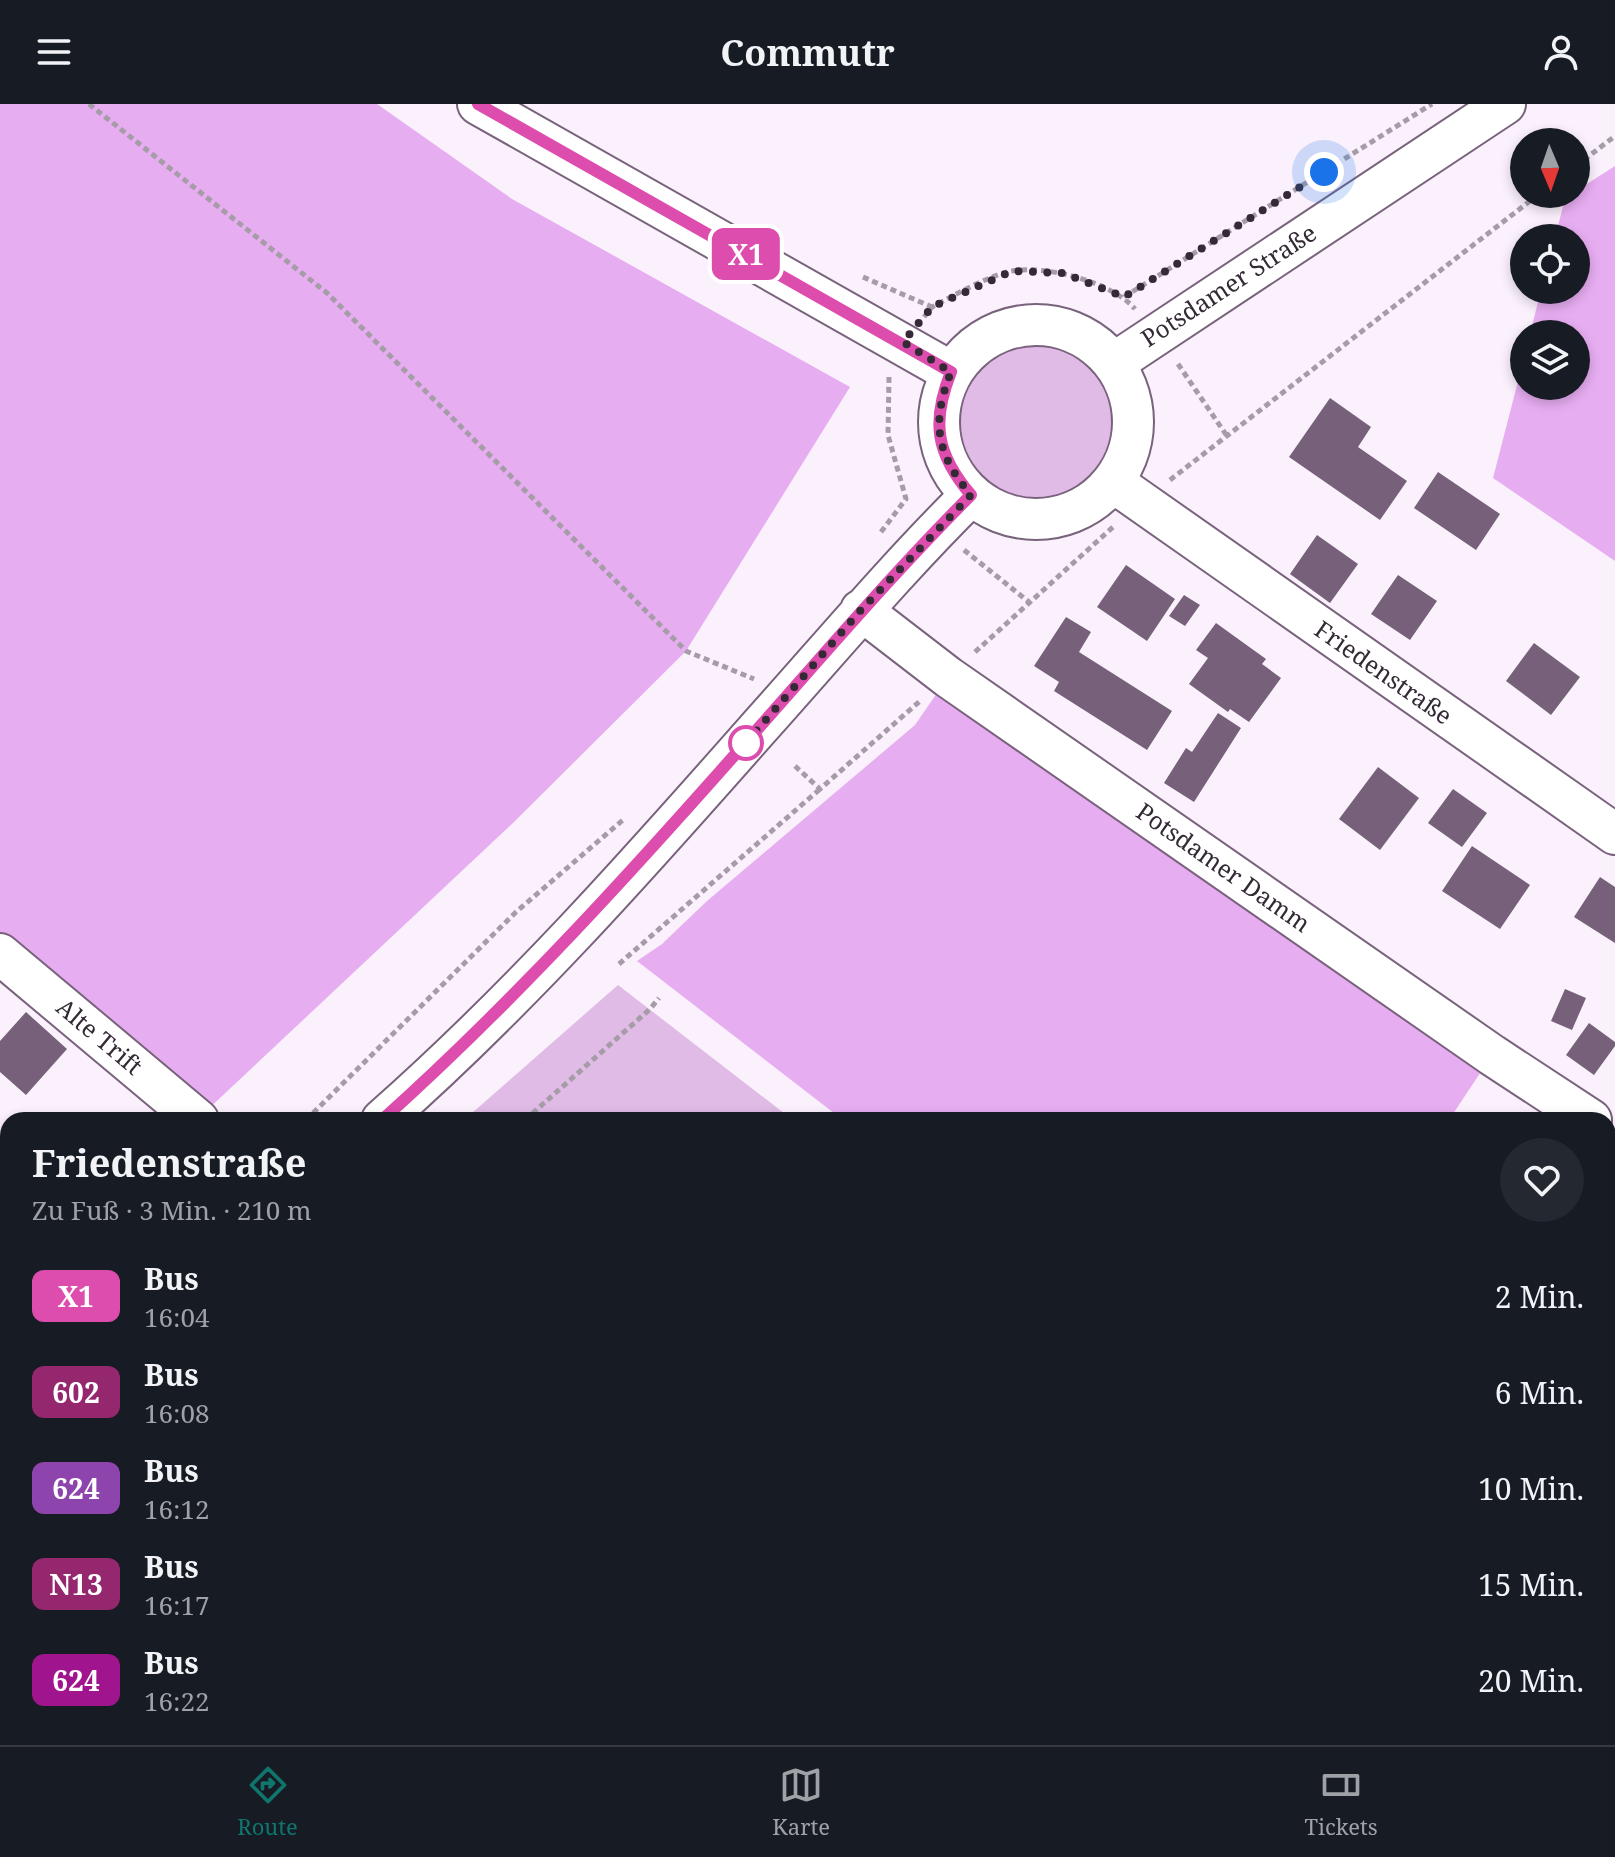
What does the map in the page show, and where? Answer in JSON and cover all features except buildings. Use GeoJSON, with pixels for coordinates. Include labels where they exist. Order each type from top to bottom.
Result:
{"type":"FeatureCollection","features":[{"type":"Feature","properties":{"kind":"street"},"geometry":{"type":"LineString","coordinates":[[478,104],[903,342],[951,372]]}},
{"type":"Feature","properties":{"kind":"street","name":"Potsdamer Straße"},"geometry":{"type":"LineString","coordinates":[[1114,363],[1505,104]]}},
{"type":"Feature","properties":{"kind":"street"},"geometry":{"type":"LineString","coordinates":[[1030,325],[1062,328],[1090,341],[1114,363],[1129,391],[1134,422],[1127,492],[1090,503],[1061,517],[1029,519],[998,512],[971,495],[953,474],[942,450],[938,424],[941,397],[951,372],[972,348],[999,332],[1030,325]]}},
{"type":"Feature","properties":{"kind":"street","name":"Friedenstraße"},"geometry":{"type":"LineString","coordinates":[[1127,492],[1615,834]]}},
{"type":"Feature","properties":{"kind":"street"},"geometry":{"type":"LineString","coordinates":[[391,1112],[469,1041],[577,930],[861,610],[971,495]]}},
{"type":"Feature","properties":{"kind":"street","name":"Potsdamer Damm"},"geometry":{"type":"LineString","coordinates":[[861,610],[948,677],[1579,1112]]}},
{"type":"Feature","properties":{"kind":"street","name":"Alte Trift"},"geometry":{"type":"LineString","coordinates":[[0,954],[188,1112]]}},
{"type":"Feature","properties":{"kind":"path"},"geometry":{"type":"LineString","coordinates":[[89,104],[327,293],[686,651],[759,681],[748,692]]}},
{"type":"Feature","properties":{"kind":"path"},"geometry":{"type":"LineString","coordinates":[[873,542],[906,499],[888,435],[889,374],[903,342],[932,307],[1012,271],[1063,273],[1124,297],[1432,104]]}},
{"type":"Feature","properties":{"kind":"path"},"geometry":{"type":"LineString","coordinates":[[1590,155],[1615,136]]}},
{"type":"Feature","properties":{"kind":"path"},"geometry":{"type":"LineString","coordinates":[[619,964],[948,677],[1127,492],[1520,208]]}},
{"type":"Feature","properties":{"kind":"path"},"geometry":{"type":"LineString","coordinates":[[795,766],[820,789]]}},
{"type":"Feature","properties":{"kind":"path"},"geometry":{"type":"LineString","coordinates":[[314,1112],[516,912],[632,811]]}},
{"type":"Feature","properties":{"kind":"path"},"geometry":{"type":"LineString","coordinates":[[534,1112],[659,998]]}},
{"type":"Feature","properties":{"kind":"shaded area"},"geometry":{"type":"Polygon","coordinates":[[[0,104],[377,104],[512,199],[850,387],[686,651],[514,822],[205,1112],[0,947],[0,104]]]}},
{"type":"Feature","properties":{"kind":"shaded area"},"geometry":{"type":"Polygon","coordinates":[[[1615,166],[1615,561],[1493,478],[1513,400],[1590,400],[1590,320],[1534,320],[1538,304],[1590,304],[1590,224],[1558,224],[1562,208],[1590,208],[1590,182],[1615,166]]]}},
{"type":"Feature","properties":{"kind":"shaded area"},"geometry":{"type":"Polygon","coordinates":[[[1034,342],[1065,348],[1091,366],[1109,392],[1115,423],[1109,454],[1091,480],[1065,498],[1034,504],[1003,498],[977,480],[959,454],[953,423],[959,392],[977,366],[1003,348],[1034,342]]]}},
{"type":"Feature","properties":{"kind":"shaded area"},"geometry":{"type":"Polygon","coordinates":[[[948,677],[1492,1055],[1454,1112],[833,1112],[637,961],[662,944],[707,901],[915,725],[948,677]]]}},
{"type":"Feature","properties":{"kind":"shaded area"},"geometry":{"type":"Polygon","coordinates":[[[618,985],[783,1112],[473,1112],[618,985]]]}},
{"type":"Feature","properties":{"kind":"bus line","name":"X1"},"geometry":{"type":"LineString","coordinates":[[391,1112],[480,1030],[577,930],[861,610],[971,495],[953,474],[942,450],[938,424],[941,397],[951,372],[903,342],[478,104]]}},
{"type":"Feature","properties":{"kind":"route"},"geometry":{"type":"LineString","coordinates":[[746,743],[737,753],[861,610],[971,495],[953,474],[942,450],[938,424],[941,397],[951,372],[903,342],[932,307],[1012,271],[1063,273],[1124,297],[1324,172]]}}]}
